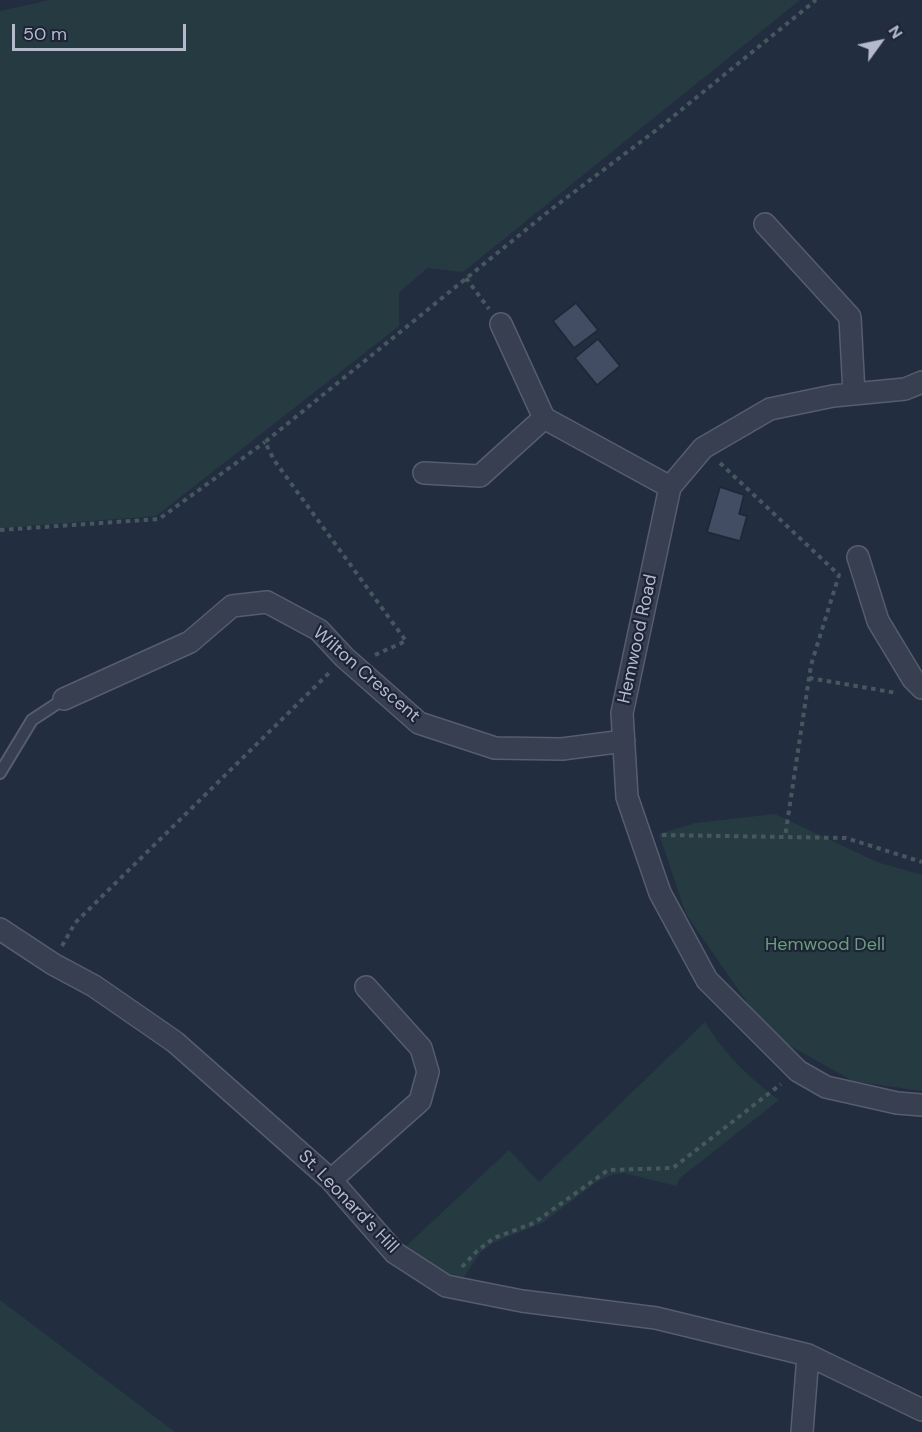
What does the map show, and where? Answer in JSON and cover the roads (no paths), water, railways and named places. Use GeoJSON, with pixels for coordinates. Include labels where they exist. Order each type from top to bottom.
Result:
{"type":"FeatureCollection","features":[{"type":"Feature","properties":{"kind":"street"},"geometry":{"type":"LineString","coordinates":[[765,224],[850,317],[854,394]]}},
{"type":"Feature","properties":{"kind":"street"},"geometry":{"type":"LineString","coordinates":[[501,324],[544,418],[670,487]]}},
{"type":"Feature","properties":{"kind":"street","name":"Hemwood Road"},"geometry":{"type":"LineString","coordinates":[[922,382],[905,389],[854,394],[770,410],[704,448],[670,487],[622,713],[627,796],[660,893],[707,980],[798,1071],[826,1087],[897,1103],[922,1105]]}},
{"type":"Feature","properties":{"kind":"street"},"geometry":{"type":"LineString","coordinates":[[424,473],[480,476],[544,418]]}},
{"type":"Feature","properties":{"kind":"street"},"geometry":{"type":"LineString","coordinates":[[858,557],[878,621],[913,679],[922,688]]}},
{"type":"Feature","properties":{"kind":"street","name":"Wilton Crescent"},"geometry":{"type":"LineString","coordinates":[[64,699],[190,642],[232,606],[267,602],[319,630],[344,657],[419,723],[495,748],[562,749],[624,741]]}},
{"type":"Feature","properties":{"kind":"street","name":"St. Leonard's Hill"},"geometry":{"type":"LineString","coordinates":[[0,928],[52,964],[94,986],[175,1042],[331,1180],[395,1253],[446,1286],[522,1301],[656,1318],[808,1355],[922,1410]]}},
{"type":"Feature","properties":{"kind":"street"},"geometry":{"type":"LineString","coordinates":[[331,1180],[420,1101],[428,1071],[421,1048],[366,987]]}},
{"type":"Feature","properties":{"kind":"street"},"geometry":{"type":"LineString","coordinates":[[802,1432],[808,1355]]}},
{"type":"Feature","properties":{"kind":"lane"},"geometry":{"type":"LineString","coordinates":[[0,773],[32,720],[64,699]]}},
{"type":"Feature","properties":{"kind":"park label","name":"Hemwood Dell"},"geometry":{"type":"Point","coordinates":[825,945]}}]}
